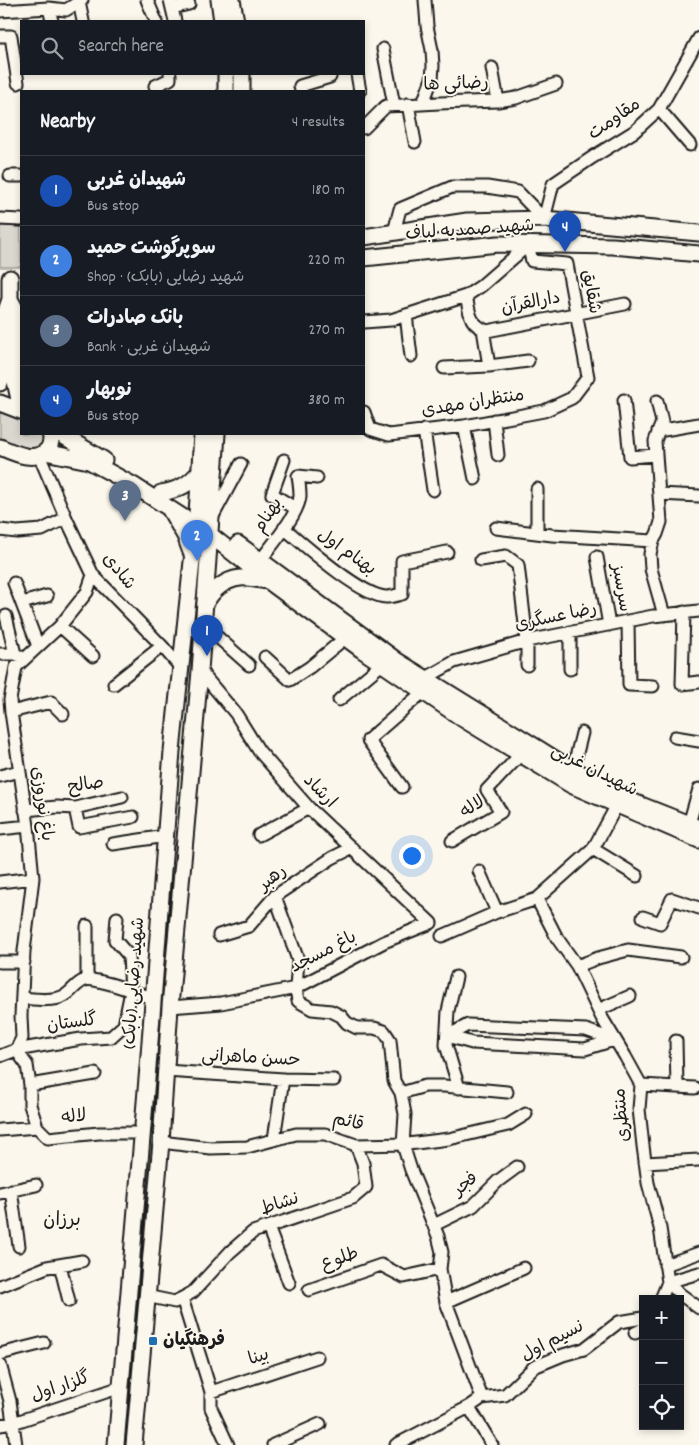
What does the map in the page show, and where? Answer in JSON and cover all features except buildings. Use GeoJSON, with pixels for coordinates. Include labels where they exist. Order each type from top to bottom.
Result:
{"type":"FeatureCollection","features":[{"type":"Feature","properties":{"kind":"main road"},"geometry":{"type":"LineString","coordinates":[[219,0],[222,20]]}},
{"type":"Feature","properties":{"kind":"main road"},"geometry":{"type":"LineString","coordinates":[[232,0],[236,20]]}},
{"type":"Feature","properties":{"kind":"main road"},"geometry":{"type":"LineString","coordinates":[[226,75],[226,90]]}},
{"type":"Feature","properties":{"kind":"main road"},"geometry":{"type":"LineString","coordinates":[[242,75],[242,90]]}},
{"type":"Feature","properties":{"kind":"main road","name":"شهید صمدیه لباف"},"geometry":{"type":"LineString","coordinates":[[365,237],[467,221],[544,219],[699,233]]}},
{"type":"Feature","properties":{"kind":"main road","name":"شهید صمدیه لباف"},"geometry":{"type":"LineString","coordinates":[[365,258],[498,244],[613,246],[699,254]]}},
{"type":"Feature","properties":{"kind":"main road"},"geometry":{"type":"LineString","coordinates":[[0,384],[5,314],[10,298],[11,278]]}},
{"type":"Feature","properties":{"kind":"main road"},"geometry":{"type":"LineString","coordinates":[[10,298],[18,314],[18,380],[20,400]]}},
{"type":"Feature","properties":{"kind":"main road"},"geometry":{"type":"LineString","coordinates":[[0,403],[20,410]]}},
{"type":"Feature","properties":{"kind":"main road"},"geometry":{"type":"LineString","coordinates":[[42,453],[50,446],[50,435]]}},
{"type":"Feature","properties":{"kind":"main road","name":"شهیدان غربی"},"geometry":{"type":"LineString","coordinates":[[62,435],[161,493],[203,524],[260,561],[396,660],[424,685]]}},
{"type":"Feature","properties":{"kind":"main road"},"geometry":{"type":"LineString","coordinates":[[202,435],[200,471],[203,524]]}},
{"type":"Feature","properties":{"kind":"main road"},"geometry":{"type":"LineString","coordinates":[[203,524],[217,435]]}},
{"type":"Feature","properties":{"kind":"main road","name":"شهیدان غربی"},"geometry":{"type":"LineString","coordinates":[[0,447],[23,456],[34,457],[42,453],[89,461],[133,485],[168,507],[203,524],[268,581],[382,664],[424,685],[502,735],[573,769],[636,803],[694,826]]}},
{"type":"Feature","properties":{"kind":"main road"},"geometry":{"type":"LineString","coordinates":[[161,493],[185,486],[200,471]]}},
{"type":"Feature","properties":{"kind":"main road"},"geometry":{"type":"LineString","coordinates":[[168,507],[185,536],[192,556]]}},
{"type":"Feature","properties":{"kind":"main road","name":"شهید رضایی (بابک)"},"geometry":{"type":"LineString","coordinates":[[116,1445],[181,668],[192,556],[203,524]]}},
{"type":"Feature","properties":{"kind":"main road","name":"شهید رضایی (بابک)"},"geometry":{"type":"LineString","coordinates":[[134,1445],[200,671],[204,605],[203,524]]}},
{"type":"Feature","properties":{"kind":"main road"},"geometry":{"type":"LineString","coordinates":[[204,605],[212,591],[223,584],[240,578],[268,581]]}},
{"type":"Feature","properties":{"kind":"main road","name":"شهیدان غربی"},"geometry":{"type":"LineString","coordinates":[[502,735],[521,754],[571,784],[699,840]]}},
{"type":"Feature","properties":{"kind":"main road"},"geometry":{"type":"LineString","coordinates":[[149,1055],[166,1056]]}},
{"type":"Feature","properties":{"kind":"street"},"geometry":{"type":"LineString","coordinates":[[147,0],[156,20]]}},
{"type":"Feature","properties":{"kind":"street"},"geometry":{"type":"LineString","coordinates":[[423,103],[432,79],[433,66],[425,0]]}},
{"type":"Feature","properties":{"kind":"street"},"geometry":{"type":"LineString","coordinates":[[0,11],[49,8],[66,10],[81,1],[84,20]]}},
{"type":"Feature","properties":{"kind":"street"},"geometry":{"type":"LineString","coordinates":[[175,20],[171,4],[189,4]]}},
{"type":"Feature","properties":{"kind":"street"},"geometry":{"type":"LineString","coordinates":[[49,8],[52,20]]}},
{"type":"Feature","properties":{"kind":"street"},"geometry":{"type":"LineString","coordinates":[[0,36],[11,36],[18,83]]}},
{"type":"Feature","properties":{"kind":"street","name":"مقاومت"},"geometry":{"type":"LineString","coordinates":[[544,219],[553,184],[635,131],[659,110],[699,38]]}},
{"type":"Feature","properties":{"kind":"street"},"geometry":{"type":"LineString","coordinates":[[383,49],[394,105]]}},
{"type":"Feature","properties":{"kind":"street"},"geometry":{"type":"LineString","coordinates":[[492,68],[498,101]]}},
{"type":"Feature","properties":{"kind":"street"},"geometry":{"type":"LineString","coordinates":[[155,86],[170,78],[170,75]]}},
{"type":"Feature","properties":{"kind":"street"},"geometry":{"type":"LineString","coordinates":[[357,75],[360,90]]}},
{"type":"Feature","properties":{"kind":"street"},"geometry":{"type":"LineString","coordinates":[[302,90],[300,86],[330,77]]}},
{"type":"Feature","properties":{"kind":"street","name":"رضائی ها"},"geometry":{"type":"LineString","coordinates":[[365,124],[386,106],[498,101],[516,98],[556,84]]}},
{"type":"Feature","properties":{"kind":"street"},"geometry":{"type":"LineString","coordinates":[[408,104],[414,142]]}},
{"type":"Feature","properties":{"kind":"street"},"geometry":{"type":"LineString","coordinates":[[659,110],[690,145]]}},
{"type":"Feature","properties":{"kind":"street"},"geometry":{"type":"LineString","coordinates":[[394,232],[400,209],[452,187],[487,187],[518,192],[544,219]]}},
{"type":"Feature","properties":{"kind":"street"},"geometry":{"type":"LineString","coordinates":[[0,219],[20,220]]}},
{"type":"Feature","properties":{"kind":"street"},"geometry":{"type":"LineString","coordinates":[[365,322],[391,320],[466,296],[481,286],[528,244]]}},
{"type":"Feature","properties":{"kind":"street","name":"شقایق"},"geometry":{"type":"LineString","coordinates":[[528,244],[532,261],[567,264],[588,377]]}},
{"type":"Feature","properties":{"kind":"street","name":"دارالقرآن"},"geometry":{"type":"LineString","coordinates":[[466,296],[470,318],[476,326],[487,331],[625,304]]}},
{"type":"Feature","properties":{"kind":"street"},"geometry":{"type":"LineString","coordinates":[[406,315],[411,356]]}},
{"type":"Feature","properties":{"kind":"street"},"geometry":{"type":"LineString","coordinates":[[483,329],[489,366]]}},
{"type":"Feature","properties":{"kind":"street"},"geometry":{"type":"LineString","coordinates":[[444,368],[489,366],[528,361]]}},
{"type":"Feature","properties":{"kind":"street","name":"منتظران مهدی"},"geometry":{"type":"LineString","coordinates":[[365,415],[370,429],[389,435],[464,426],[544,411],[572,398],[588,377]]}},
{"type":"Feature","properties":{"kind":"street"},"geometry":{"type":"LineString","coordinates":[[624,400],[630,457],[655,455]]}},
{"type":"Feature","properties":{"kind":"street"},"geometry":{"type":"LineString","coordinates":[[658,400],[662,422],[655,441],[655,455],[661,522],[657,534],[652,541],[650,554],[651,569],[664,615]]}},
{"type":"Feature","properties":{"kind":"street"},"geometry":{"type":"LineString","coordinates":[[494,420],[498,455]]}},
{"type":"Feature","properties":{"kind":"street"},"geometry":{"type":"LineString","coordinates":[[658,431],[699,424]]}},
{"type":"Feature","properties":{"kind":"street"},"geometry":{"type":"LineString","coordinates":[[464,426],[475,479]]}},
{"type":"Feature","properties":{"kind":"street"},"geometry":{"type":"LineString","coordinates":[[424,430],[433,490]]}},
{"type":"Feature","properties":{"kind":"street","name":"شادی"},"geometry":{"type":"LineString","coordinates":[[42,453],[66,518],[93,575],[181,668]]}},
{"type":"Feature","properties":{"kind":"street"},"geometry":{"type":"LineString","coordinates":[[284,460],[272,494],[295,508]]}},
{"type":"Feature","properties":{"kind":"street"},"geometry":{"type":"LineString","coordinates":[[203,524],[241,464]]}},
{"type":"Feature","properties":{"kind":"street","name":"بهنام"},"geometry":{"type":"LineString","coordinates":[[260,561],[284,528],[300,497],[298,476],[317,478]]}},
{"type":"Feature","properties":{"kind":"street"},"geometry":{"type":"LineString","coordinates":[[537,489],[537,533]]}},
{"type":"Feature","properties":{"kind":"street"},"geometry":{"type":"LineString","coordinates":[[659,494],[699,496]]}},
{"type":"Feature","properties":{"kind":"street"},"geometry":{"type":"LineString","coordinates":[[0,530],[17,532],[42,530],[66,518]]}},
{"type":"Feature","properties":{"kind":"street","name":"بهنام اول"},"geometry":{"type":"LineString","coordinates":[[284,528],[333,569],[363,589],[385,597],[402,594],[402,561],[447,552]]}},
{"type":"Feature","properties":{"kind":"street"},"geometry":{"type":"LineString","coordinates":[[496,528],[611,540],[652,541]]}},
{"type":"Feature","properties":{"kind":"street"},"geometry":{"type":"LineString","coordinates":[[481,560],[506,556],[518,565],[528,641],[527,665]]}},
{"type":"Feature","properties":{"kind":"street","name":"سرسبز"},"geometry":{"type":"LineString","coordinates":[[597,557],[609,624]]}},
{"type":"Feature","properties":{"kind":"street","name":"باغ نوروزی"},"geometry":{"type":"LineString","coordinates":[[16,1050],[22,1038],[24,962],[34,878],[10,700],[20,656],[38,646],[60,626],[87,592],[93,575]]}},
{"type":"Feature","properties":{"kind":"street"},"geometry":{"type":"LineString","coordinates":[[14,582],[38,646]]}},
{"type":"Feature","properties":{"kind":"street"},"geometry":{"type":"LineString","coordinates":[[22,603],[47,596]]}},
{"type":"Feature","properties":{"kind":"street","name":"رضا عسگری"},"geometry":{"type":"LineString","coordinates":[[402,787],[368,740],[424,685],[454,662],[528,641],[570,632],[664,615],[699,611]]}},
{"type":"Feature","properties":{"kind":"street"},"geometry":{"type":"LineString","coordinates":[[684,612],[682,684],[699,682]]}},
{"type":"Feature","properties":{"kind":"street"},"geometry":{"type":"LineString","coordinates":[[0,654],[20,656],[6,616]]}},
{"type":"Feature","properties":{"kind":"street"},"geometry":{"type":"LineString","coordinates":[[628,621],[629,685],[653,686]]}},
{"type":"Feature","properties":{"kind":"street"},"geometry":{"type":"LineString","coordinates":[[203,624],[249,665]]}},
{"type":"Feature","properties":{"kind":"street"},"geometry":{"type":"LineString","coordinates":[[60,626],[93,656]]}},
{"type":"Feature","properties":{"kind":"street"},"geometry":{"type":"LineString","coordinates":[[570,632],[570,669]]}},
{"type":"Feature","properties":{"kind":"street"},"geometry":{"type":"LineString","coordinates":[[265,657],[290,680],[310,668],[345,638]]}},
{"type":"Feature","properties":{"kind":"street"},"geometry":{"type":"LineString","coordinates":[[114,684],[162,646]]}},
{"type":"Feature","properties":{"kind":"street"},"geometry":{"type":"LineString","coordinates":[[339,700],[382,664]]}},
{"type":"Feature","properties":{"kind":"street","name":"ارشاد"},"geometry":{"type":"LineString","coordinates":[[200,671],[236,714],[259,751],[309,808],[431,923]]}},
{"type":"Feature","properties":{"kind":"street"},"geometry":{"type":"LineString","coordinates":[[11,712],[51,702],[63,714]]}},
{"type":"Feature","properties":{"kind":"street"},"geometry":{"type":"LineString","coordinates":[[573,769],[582,733]]}},
{"type":"Feature","properties":{"kind":"street"},"geometry":{"type":"LineString","coordinates":[[675,737],[699,741]]}},
{"type":"Feature","properties":{"kind":"street","name":"لاله"},"geometry":{"type":"LineString","coordinates":[[452,841],[501,812],[487,790],[521,754]]}},
{"type":"Feature","properties":{"kind":"street"},"geometry":{"type":"LineString","coordinates":[[0,776],[19,771]]}},
{"type":"Feature","properties":{"kind":"street"},"geometry":{"type":"LineString","coordinates":[[694,826],[699,789]]}},
{"type":"Feature","properties":{"kind":"street","name":"صالح"},"geometry":{"type":"LineString","coordinates":[[25,810],[57,807],[76,808],[122,797]]}},
{"type":"Feature","properties":{"kind":"street"},"geometry":{"type":"LineString","coordinates":[[442,936],[497,912],[537,899],[593,848],[617,805]]}},
{"type":"Feature","properties":{"kind":"street"},"geometry":{"type":"LineString","coordinates":[[76,808],[79,827],[133,817]]}},
{"type":"Feature","properties":{"kind":"street"},"geometry":{"type":"LineString","coordinates":[[259,836],[309,808]]}},
{"type":"Feature","properties":{"kind":"street"},"geometry":{"type":"LineString","coordinates":[[0,829],[28,826]]}},
{"type":"Feature","properties":{"kind":"street"},"geometry":{"type":"LineString","coordinates":[[113,844],[166,836]]}},
{"type":"Feature","properties":{"kind":"street","name":"رهبر"},"geometry":{"type":"LineString","coordinates":[[219,935],[249,926],[275,896],[332,858],[352,848]]}},
{"type":"Feature","properties":{"kind":"street"},"geometry":{"type":"LineString","coordinates":[[593,848],[637,876]]}},
{"type":"Feature","properties":{"kind":"street"},"geometry":{"type":"LineString","coordinates":[[479,871],[497,912]]}},
{"type":"Feature","properties":{"kind":"street"},"geometry":{"type":"LineString","coordinates":[[0,882],[34,878]]}},
{"type":"Feature","properties":{"kind":"street"},"geometry":{"type":"LineString","coordinates":[[275,896],[298,960],[296,988],[298,1001],[312,1009],[331,1011],[340,1016],[347,1024],[358,1028],[374,1028],[384,1031],[390,1040],[394,1081],[401,1093],[405,1114],[403,1144],[410,1170],[434,1225],[442,1252],[440,1269],[446,1302],[482,1398],[469,1407],[396,1445]]}},
{"type":"Feature","properties":{"kind":"street","name":"منتظری"},"geometry":{"type":"LineString","coordinates":[[537,899],[557,938],[577,966],[598,1010],[640,1085],[639,1110],[645,1163],[648,1184],[660,1228],[668,1282]]}},
{"type":"Feature","properties":{"kind":"street"},"geometry":{"type":"LineString","coordinates":[[643,917],[660,923],[672,899],[699,908]]}},
{"type":"Feature","properties":{"kind":"street","name":"گلستان"},"geometry":{"type":"LineString","coordinates":[[16,1050],[81,1039],[111,1037],[124,1025],[131,991],[129,956],[115,940],[117,918]]}},
{"type":"Feature","properties":{"kind":"street","name":"باغ مسجد"},"geometry":{"type":"LineString","coordinates":[[170,1007],[221,1003],[296,988],[384,942],[431,923]]}},
{"type":"Feature","properties":{"kind":"street"},"geometry":{"type":"LineString","coordinates":[[87,926],[87,979]]}},
{"type":"Feature","properties":{"kind":"street"},"geometry":{"type":"LineString","coordinates":[[577,966],[628,950],[681,957]]}},
{"type":"Feature","properties":{"kind":"street"},"geometry":{"type":"LineString","coordinates":[[0,962],[24,962]]}},
{"type":"Feature","properties":{"kind":"street"},"geometry":{"type":"LineString","coordinates":[[456,977],[448,1011],[446,1045],[459,1088]]}},
{"type":"Feature","properties":{"kind":"street"},"geometry":{"type":"LineString","coordinates":[[22,998],[47,999],[63,996],[76,984],[87,979],[152,998]]}},
{"type":"Feature","properties":{"kind":"street"},"geometry":{"type":"LineString","coordinates":[[598,1010],[630,996]]}},
{"type":"Feature","properties":{"kind":"street"},"geometry":{"type":"LineString","coordinates":[[447,1036],[468,1025],[586,1030],[614,1040]]}},
{"type":"Feature","properties":{"kind":"street"},"geometry":{"type":"LineString","coordinates":[[447,1036],[472,1042],[585,1049],[614,1040]]}},
{"type":"Feature","properties":{"kind":"street"},"geometry":{"type":"LineString","coordinates":[[676,1040],[677,1087]]}},
{"type":"Feature","properties":{"kind":"street"},"geometry":{"type":"LineString","coordinates":[[0,1056],[16,1050]]}},
{"type":"Feature","properties":{"kind":"street","name":"لاله"},"geometry":{"type":"LineString","coordinates":[[16,1050],[27,1065],[30,1105],[37,1127],[48,1138],[99,1133],[141,1133]]}},
{"type":"Feature","properties":{"kind":"street","name":"حسن ماهرانی"},"geometry":{"type":"LineString","coordinates":[[166,1071],[284,1079],[334,1080]]}},
{"type":"Feature","properties":{"kind":"street"},"geometry":{"type":"LineString","coordinates":[[30,1085],[96,1074]]}},
{"type":"Feature","properties":{"kind":"street"},"geometry":{"type":"LineString","coordinates":[[274,1139],[284,1079]]}},
{"type":"Feature","properties":{"kind":"street"},"geometry":{"type":"LineString","coordinates":[[640,1085],[695,1088]]}},
{"type":"Feature","properties":{"kind":"street"},"geometry":{"type":"LineString","coordinates":[[401,1093],[425,1086],[507,1092]]}},
{"type":"Feature","properties":{"kind":"street","name":"قائم"},"geometry":{"type":"LineString","coordinates":[[161,1142],[210,1148],[247,1147],[296,1134],[325,1134],[356,1145],[403,1144],[449,1139],[508,1125],[526,1114]]}},
{"type":"Feature","properties":{"kind":"street"},"geometry":{"type":"LineString","coordinates":[[0,1130],[37,1127]]}},
{"type":"Feature","properties":{"kind":"street","name":"نشاط"},"geometry":{"type":"LineString","coordinates":[[182,1298],[193,1292],[230,1252],[253,1232],[353,1198],[366,1187],[363,1163],[356,1145]]}},
{"type":"Feature","properties":{"kind":"street"},"geometry":{"type":"LineString","coordinates":[[645,1163],[699,1160]]}},
{"type":"Feature","properties":{"kind":"street","name":"فجر"},"geometry":{"type":"LineString","coordinates":[[434,1225],[473,1206],[498,1181],[517,1167]]}},
{"type":"Feature","properties":{"kind":"street"},"geometry":{"type":"LineString","coordinates":[[19,1246],[6,1192],[36,1185]]}},
{"type":"Feature","properties":{"kind":"street"},"geometry":{"type":"LineString","coordinates":[[268,1227],[289,1283]]}},
{"type":"Feature","properties":{"kind":"street"},"geometry":{"type":"LineString","coordinates":[[665,1265],[699,1253]]}},
{"type":"Feature","properties":{"kind":"street"},"geometry":{"type":"LineString","coordinates":[[0,1286],[47,1267],[82,1261]]}},
{"type":"Feature","properties":{"kind":"street"},"geometry":{"type":"LineString","coordinates":[[60,1265],[69,1301]]}},
{"type":"Feature","properties":{"kind":"street","name":"طلوع"},"geometry":{"type":"LineString","coordinates":[[309,1290],[381,1265],[404,1277],[440,1269]]}},
{"type":"Feature","properties":{"kind":"street"},"geometry":{"type":"LineString","coordinates":[[446,1302],[524,1268]]}},
{"type":"Feature","properties":{"kind":"street"},"geometry":{"type":"LineString","coordinates":[[668,1282],[699,1273]]}},
{"type":"Feature","properties":{"kind":"street"},"geometry":{"type":"LineString","coordinates":[[668,1282],[677,1295]]}},
{"type":"Feature","properties":{"kind":"street"},"geometry":{"type":"LineString","coordinates":[[663,1295],[668,1282]]}},
{"type":"Feature","properties":{"kind":"street"},"geometry":{"type":"LineString","coordinates":[[146,1296],[175,1302],[182,1298],[211,1392],[211,1408],[228,1445]]}},
{"type":"Feature","properties":{"kind":"street"},"geometry":{"type":"LineString","coordinates":[[684,1299],[698,1305]]}},
{"type":"Feature","properties":{"kind":"street","name":"نسیم اول"},"geometry":{"type":"LineString","coordinates":[[482,1398],[505,1395],[534,1367],[584,1349],[619,1322],[639,1319]]}},
{"type":"Feature","properties":{"kind":"street"},"geometry":{"type":"LineString","coordinates":[[0,1354],[44,1343]]}},
{"type":"Feature","properties":{"kind":"street","name":"بینا"},"geometry":{"type":"LineString","coordinates":[[211,1392],[317,1357]]}},
{"type":"Feature","properties":{"kind":"street"},"geometry":{"type":"LineString","coordinates":[[0,1364],[10,1401],[16,1445]]}},
{"type":"Feature","properties":{"kind":"street","name":"گلزار اول"},"geometry":{"type":"LineString","coordinates":[[0,1425],[13,1423],[121,1387]]}},
{"type":"Feature","properties":{"kind":"street"},"geometry":{"type":"LineString","coordinates":[[469,1407],[492,1445]]}},
{"type":"Feature","properties":{"kind":"street"},"geometry":{"type":"LineString","coordinates":[[273,1445],[320,1424]]}},
{"type":"Feature","properties":{"kind":"shaded area"},"geometry":{"type":"Polygon","coordinates":[[[0,226],[20,227],[20,267],[0,267],[0,226]]]}},
{"type":"Feature","properties":{"kind":"shaded area"},"geometry":{"type":"Polygon","coordinates":[[[0,408],[20,418],[20,435],[43,435],[43,441],[39,449],[26,451],[0,438],[0,408]]]}},
{"type":"Feature","properties":{"kind":"place","name":"نوبهار"},"geometry":{"type":"Point","coordinates":[565,252]}},
{"type":"Feature","properties":{"kind":"place","name":"بانک صادرات"},"geometry":{"type":"Point","coordinates":[125,521]}},
{"type":"Feature","properties":{"kind":"place","name":"سوپرگوشت حمید"},"geometry":{"type":"Point","coordinates":[197,561]}},
{"type":"Feature","properties":{"kind":"place","name":"شهیدان غربی"},"geometry":{"type":"Point","coordinates":[207,656]}},
{"type":"Feature","properties":{"kind":"place","name":"فرهنگیان"},"geometry":{"type":"Point","coordinates":[153,1341]}},
{"type":"Feature","properties":{"kind":"district","name":"برزان"},"geometry":{"type":"Point","coordinates":[62,1221]}}]}
